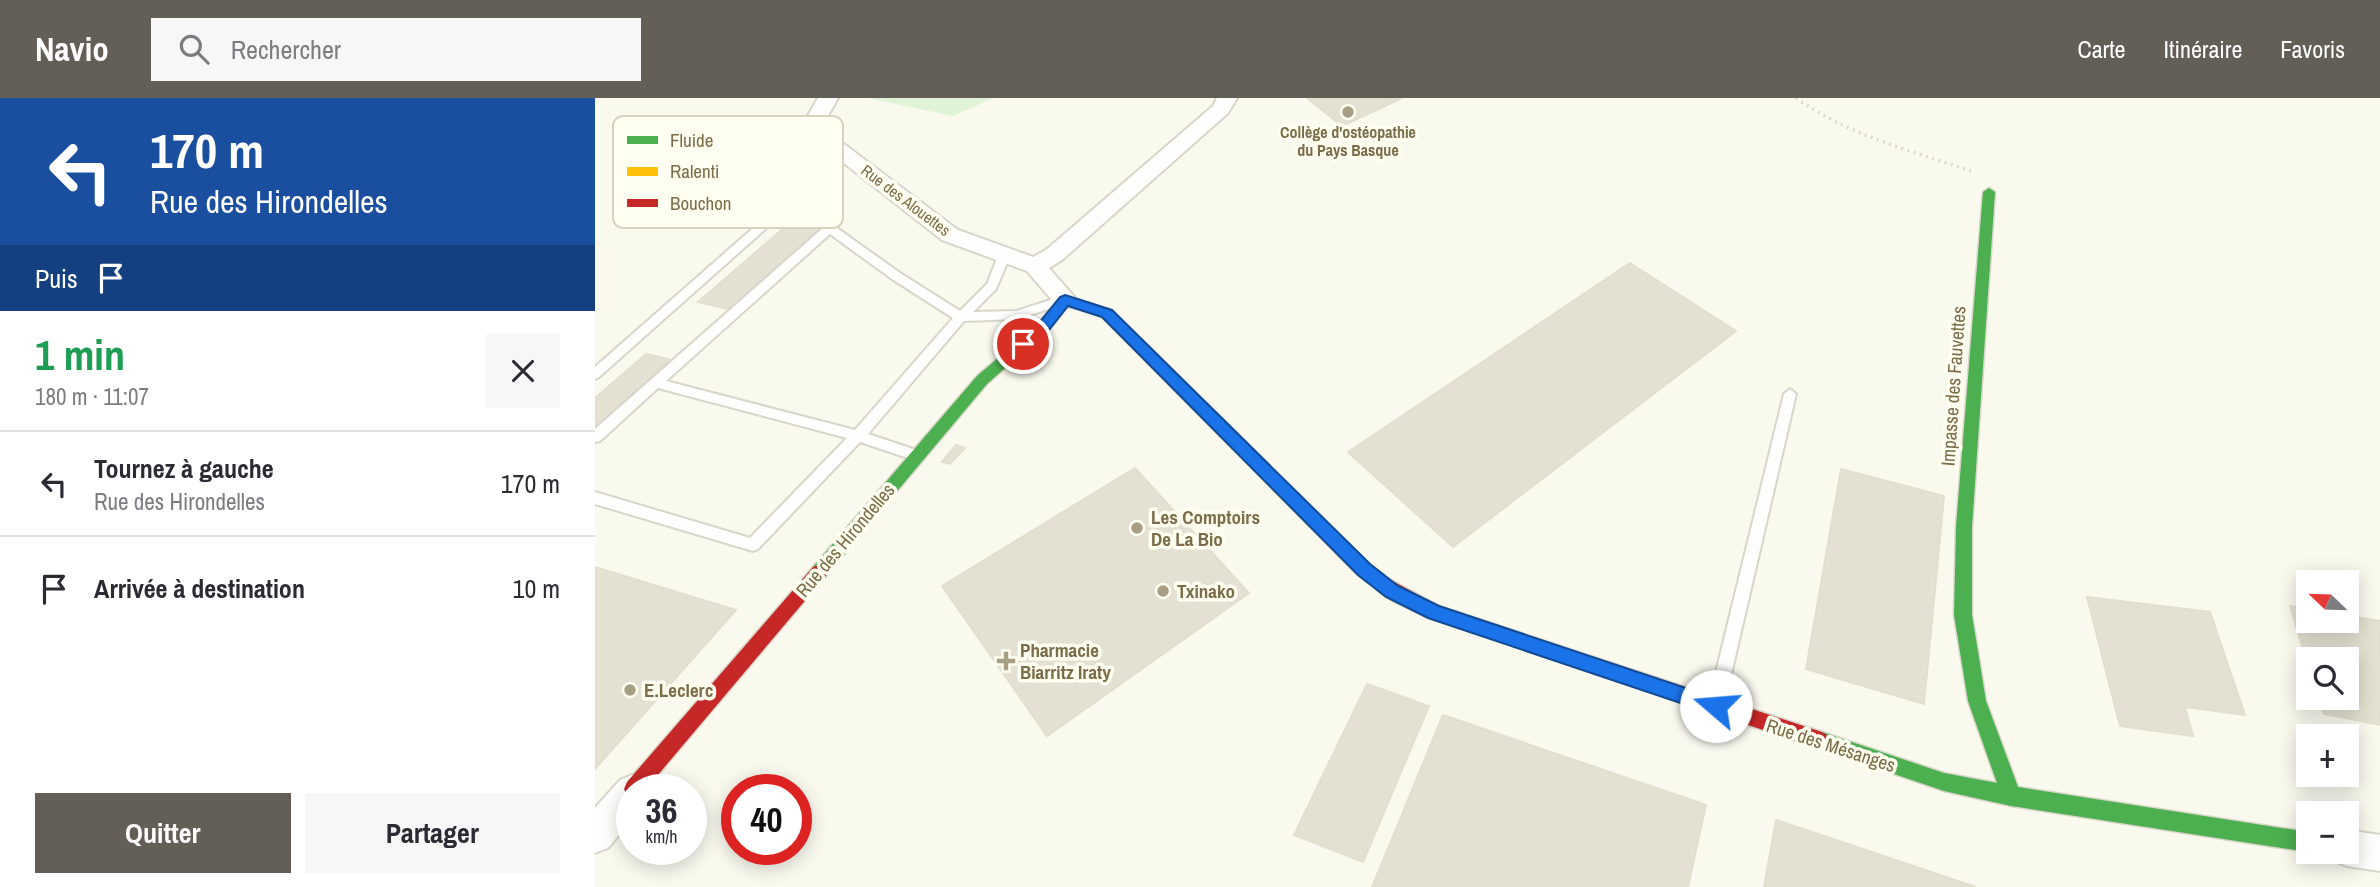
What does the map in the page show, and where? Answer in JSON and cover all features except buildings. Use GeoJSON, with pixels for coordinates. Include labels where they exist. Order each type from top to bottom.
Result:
{"type":"FeatureCollection","features":[{"type":"Feature","properties":{"kind":"street","name":"Rue des Alouettes"},"geometry":{"type":"LineString","coordinates":[[817,116],[828,98]]}},
{"type":"Feature","properties":{"kind":"street"},"geometry":{"type":"LineString","coordinates":[[1065,300],[1035,266],[1054,255],[1201,127],[1221,109],[1227,98]]}},
{"type":"Feature","properties":{"kind":"street","name":"Rue des Alouettes"},"geometry":{"type":"LineString","coordinates":[[843,153],[950,235],[1035,266]]}},
{"type":"Feature","properties":{"kind":"street","name":"Impasse des Fauvettes"},"geometry":{"type":"LineString","coordinates":[[1989,192],[1964,527],[1963,615],[1977,701],[2011,796]]}},
{"type":"Feature","properties":{"kind":"street","name":"Rue des Mésanges"},"geometry":{"type":"LineString","coordinates":[[1065,300],[1107,314],[1364,569],[1392,591],[1434,612],[1944,782],[2011,796],[2296,840]]}},
{"type":"Feature","properties":{"kind":"street","name":"Rue des Hirondelles"},"geometry":{"type":"LineString","coordinates":[[647,774],[982,380],[1044,326],[1065,300]]}},
{"type":"Feature","properties":{"kind":"street","name":"Rue des Hirondelles"},"geometry":{"type":"LineString","coordinates":[[595,835],[616,810]]}},
{"type":"Feature","properties":{"kind":"street"},"geometry":{"type":"LineString","coordinates":[[2359,850],[2380,853]]}},
{"type":"Feature","properties":{"kind":"lane"},"geometry":{"type":"LineString","coordinates":[[595,374],[760,228]]}},
{"type":"Feature","properties":{"kind":"lane"},"geometry":{"type":"LineString","coordinates":[[595,437],[830,228],[961,317],[1017,315],[1065,300]]}},
{"type":"Feature","properties":{"kind":"lane"},"geometry":{"type":"LineString","coordinates":[[595,498],[753,545],[858,436],[961,317],[992,286],[1004,256]]}},
{"type":"Feature","properties":{"kind":"lane"},"geometry":{"type":"LineString","coordinates":[[655,383],[858,436],[917,456]]}},
{"type":"Feature","properties":{"kind":"lane"},"geometry":{"type":"LineString","coordinates":[[1716,706],[1790,394]]}},
{"type":"Feature","properties":{"kind":"path"},"geometry":{"type":"LineString","coordinates":[[1796,98],[1814,110],[1875,139],[1962,166],[1979,175],[1989,192]]}},
{"type":"Feature","properties":{"kind":"green space"},"geometry":{"type":"Polygon","coordinates":[[[868,98],[993,98],[953,116],[868,98]]]}},
{"type":"Feature","properties":{"kind":"traffic: fast"},"geometry":{"type":"LineString","coordinates":[[1989,192],[1964,527],[1963,615],[1977,701],[2011,796]]}},
{"type":"Feature","properties":{"kind":"traffic: fast"},"geometry":{"type":"LineString","coordinates":[[819,572],[982,380],[1044,326],[1065,300],[1077,304]]}},
{"type":"Feature","properties":{"kind":"traffic: fast"},"geometry":{"type":"LineString","coordinates":[[1819,740],[1944,782],[2011,796],[2296,840]]}},
{"type":"Feature","properties":{"kind":"traffic: slow"},"geometry":{"type":"LineString","coordinates":[[1077,304],[1107,314],[1364,570],[1378,580]]}},
{"type":"Feature","properties":{"kind":"traffic: jam"},"geometry":{"type":"LineString","coordinates":[[647,774],[819,572]]}},
{"type":"Feature","properties":{"kind":"traffic: jam"},"geometry":{"type":"LineString","coordinates":[[1378,580],[1392,591],[1434,612],[1819,740]]}},
{"type":"Feature","properties":{"kind":"place","name":"Collège d'ostéopathie du Pays Basque"},"geometry":{"type":"Point","coordinates":[1348,112]}},
{"type":"Feature","properties":{"kind":"place","name":"Les Comptoirs De La Bio"},"geometry":{"type":"Point","coordinates":[1137,528]}},
{"type":"Feature","properties":{"kind":"place","name":"Txinako"},"geometry":{"type":"Point","coordinates":[1163,591]}},
{"type":"Feature","properties":{"kind":"place","name":"Pharmacie Biarritz Iraty"},"geometry":{"type":"Point","coordinates":[1006,661]}},
{"type":"Feature","properties":{"kind":"place","name":"E.Leclerc"},"geometry":{"type":"Point","coordinates":[630,690]}},
{"type":"Feature","properties":{"kind":"route"},"geometry":{"type":"LineString","coordinates":[[1023,344],[1044,326],[1065,300],[1107,314],[1364,569],[1392,591],[1434,612],[1716,706]]}}]}
